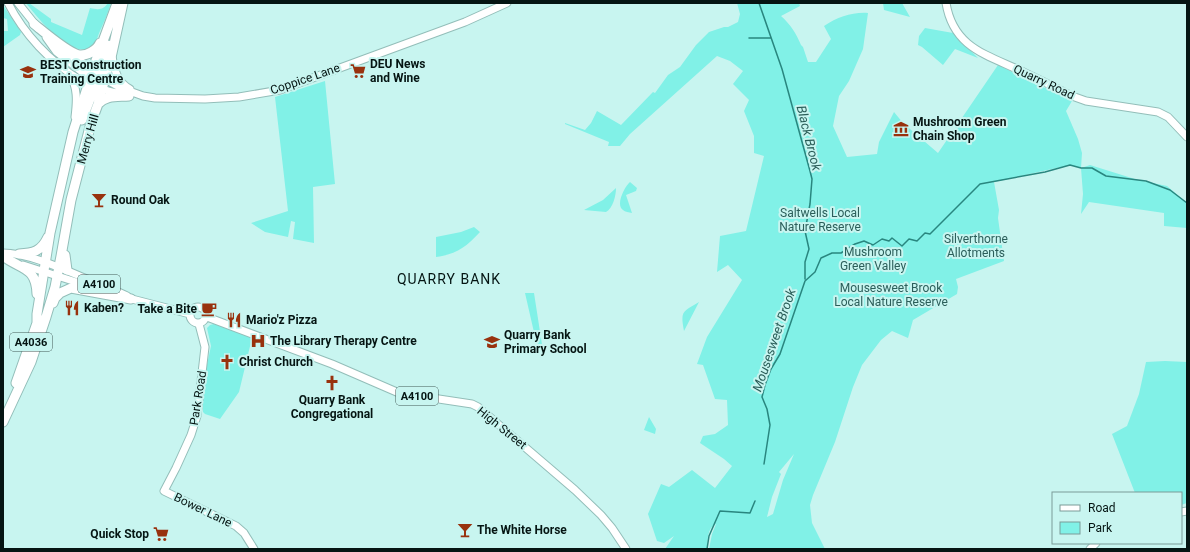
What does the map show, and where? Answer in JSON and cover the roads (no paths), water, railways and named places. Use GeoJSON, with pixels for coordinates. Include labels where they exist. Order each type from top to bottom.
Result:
{"type":"FeatureCollection","features":[{"type":"Feature","properties":{"kind":"highway"},"geometry":{"type":"LineString","coordinates":[[67,156],[74,143],[96,81],[120,6]]}},
{"type":"Feature","properties":{"kind":"highway","name":"Merry Hill"},"geometry":{"type":"LineString","coordinates":[[70,203],[91,123],[98,104],[96,81],[109,27],[120,6]]}},
{"type":"Feature","properties":{"kind":"highway","name":"Merry Hill"},"geometry":{"type":"LineString","coordinates":[[54,269],[50,233],[73,132],[96,81],[112,53],[120,6]]}},
{"type":"Feature","properties":{"kind":"highway"},"geometry":{"type":"LineString","coordinates":[[34,24],[71,51],[80,55],[88,54],[98,47],[109,27]]}},
{"type":"Feature","properties":{"kind":"highway"},"geometry":{"type":"LineString","coordinates":[[47,37],[57,51],[96,81]]}},
{"type":"Feature","properties":{"kind":"highway"},"geometry":{"type":"LineString","coordinates":[[98,104],[108,97],[129,96]]}},
{"type":"Feature","properties":{"kind":"highway"},"geometry":{"type":"LineString","coordinates":[[54,269],[64,258],[71,214],[70,203]]}},
{"type":"Feature","properties":{"kind":"highway"},"geometry":{"type":"LineString","coordinates":[[54,269],[66,206],[70,203]]}},
{"type":"Feature","properties":{"kind":"highway"},"geometry":{"type":"LineString","coordinates":[[19,254],[32,253],[38,250],[45,244],[50,233]]}},
{"type":"Feature","properties":{"kind":"highway"},"geometry":{"type":"LineString","coordinates":[[3,255],[26,269],[34,278],[37,293],[37,318]]}},
{"type":"Feature","properties":{"kind":"highway","name":"A4036"},"geometry":{"type":"LineString","coordinates":[[3,422],[32,362],[46,317],[54,269]]}},
{"type":"Feature","properties":{"kind":"highway","name":"A4036"},"geometry":{"type":"LineString","coordinates":[[3,409],[15,385],[54,269]]}},
{"type":"Feature","properties":{"kind":"highway"},"geometry":{"type":"LineString","coordinates":[[46,317],[55,298],[60,293],[71,288],[131,298]]}},
{"type":"Feature","properties":{"kind":"street"},"geometry":{"type":"LineString","coordinates":[[8,3],[29,35],[46,54],[66,70],[74,82],[76,88],[76,104],[73,132]]}},
{"type":"Feature","properties":{"kind":"street","name":"Coppice Lane"},"geometry":{"type":"LineString","coordinates":[[96,81],[143,96],[155,98],[205,99],[240,97],[280,90],[464,22],[492,11],[507,3]]}},
{"type":"Feature","properties":{"kind":"street","name":"Quarry Road"},"geometry":{"type":"LineString","coordinates":[[946,3],[948,13],[955,30],[965,42],[982,54],[1072,96],[1086,101],[1146,109],[1161,113],[1168,117],[1187,137]]}},
{"type":"Feature","properties":{"kind":"street"},"geometry":{"type":"LineString","coordinates":[[19,5],[19,11],[33,30],[33,33],[29,35]]}},
{"type":"Feature","properties":{"kind":"street"},"geometry":{"type":"LineString","coordinates":[[19,5],[34,24],[47,37]]}},
{"type":"Feature","properties":{"kind":"street"},"geometry":{"type":"LineString","coordinates":[[112,53],[114,68],[120,80],[127,87],[143,96]]}},
{"type":"Feature","properties":{"kind":"street"},"geometry":{"type":"LineString","coordinates":[[66,70],[96,81],[129,96],[143,96]]}},
{"type":"Feature","properties":{"kind":"street","name":"A4100"},"geometry":{"type":"LineString","coordinates":[[3,255],[19,254],[54,269]]}},
{"type":"Feature","properties":{"kind":"street","name":"A4100"},"geometry":{"type":"LineString","coordinates":[[3,255],[27,266],[54,269]]}},
{"type":"Feature","properties":{"kind":"street","name":"High Street"},"geometry":{"type":"LineString","coordinates":[[54,269],[115,290],[131,298]]}},
{"type":"Feature","properties":{"kind":"street","name":"High Street"},"geometry":{"type":"LineString","coordinates":[[54,269],[131,298],[190,314],[195,308],[200,307],[205,310],[207,317],[332,364],[399,393],[472,404],[478,407],[575,490],[601,515],[626,549]]}},
{"type":"Feature","properties":{"kind":"street"},"geometry":{"type":"LineString","coordinates":[[190,314],[192,321],[199,324],[207,317]]}},
{"type":"Feature","properties":{"kind":"street","name":"Park Road"},"geometry":{"type":"LineString","coordinates":[[164,491],[191,435],[197,416],[206,347],[199,324]]}},
{"type":"Feature","properties":{"kind":"street","name":"Bower Lane"},"geometry":{"type":"LineString","coordinates":[[164,491],[236,526],[244,533],[254,549]]}},
{"type":"Feature","properties":{"kind":"waterway","name":"Black Brook"},"geometry":{"type":"LineString","coordinates":[[759,3],[782,69],[812,179],[810,204],[805,231],[809,249],[805,262],[805,279]]}},
{"type":"Feature","properties":{"kind":"waterway"},"geometry":{"type":"LineString","coordinates":[[749,38],[770,38]]}},
{"type":"Feature","properties":{"kind":"waterway","name":"Mousesweet Brook"},"geometry":{"type":"LineString","coordinates":[[764,464],[770,425],[767,409],[762,397],[765,385],[771,369],[780,354],[805,281],[815,272],[821,258],[832,253],[841,253],[855,244],[864,241],[873,245],[882,239],[889,241],[892,238],[902,246],[909,239],[917,241],[925,233],[930,234],[980,184],[1045,172],[1070,165],[1081,168],[1092,168],[1106,176],[1146,181],[1170,190],[1187,203]]}},
{"type":"Feature","properties":{"kind":"waterway"},"geometry":{"type":"LineString","coordinates":[[707,549],[709,536],[720,511],[750,513],[755,501]]}},
{"type":"Feature","properties":{"kind":"place","name":"DEU News and Wine"},"geometry":{"type":"Point","coordinates":[358,71]}},
{"type":"Feature","properties":{"kind":"place","name":"BEST Construction Training Centre"},"geometry":{"type":"Point","coordinates":[28,72]}},
{"type":"Feature","properties":{"kind":"place","name":"Mushroom Green Chain Shop"},"geometry":{"type":"Point","coordinates":[901,129]}},
{"type":"Feature","properties":{"kind":"place","name":"Round Oak"},"geometry":{"type":"Point","coordinates":[99,200]}},
{"type":"Feature","properties":{"kind":"place","name":"Kaben?"},"geometry":{"type":"Point","coordinates":[72,308]}},
{"type":"Feature","properties":{"kind":"place","name":"Take a Bite"},"geometry":{"type":"Point","coordinates":[209,309]}},
{"type":"Feature","properties":{"kind":"place","name":"Mario'z Pizza"},"geometry":{"type":"Point","coordinates":[234,320]}},
{"type":"Feature","properties":{"kind":"place","name":"The Library Therapy Centre"},"geometry":{"type":"Point","coordinates":[258,341]}},
{"type":"Feature","properties":{"kind":"place","name":"Quarry Bank Primary School"},"geometry":{"type":"Point","coordinates":[492,342]}},
{"type":"Feature","properties":{"kind":"place","name":"Christ Church"},"geometry":{"type":"Point","coordinates":[227,362]}},
{"type":"Feature","properties":{"kind":"place","name":"Quarry Bank Congregational"},"geometry":{"type":"Point","coordinates":[332,383]}},
{"type":"Feature","properties":{"kind":"place","name":"The White Horse"},"geometry":{"type":"Point","coordinates":[465,530]}},
{"type":"Feature","properties":{"kind":"place","name":"Quick Stop"},"geometry":{"type":"Point","coordinates":[161,534]}},
{"type":"Feature","properties":{"kind":"district","name":"QUARRY BANK"},"geometry":{"type":"Point","coordinates":[449,279]}},
{"type":"Feature","properties":{"kind":"park label","name":"Saltwells Local Nature Reserve"},"geometry":{"type":"Point","coordinates":[820,220]}},
{"type":"Feature","properties":{"kind":"park label","name":"Silverthorne Allotments"},"geometry":{"type":"Point","coordinates":[976,246]}},
{"type":"Feature","properties":{"kind":"park label","name":"Mushroom Green Valley"},"geometry":{"type":"Point","coordinates":[873,259]}},
{"type":"Feature","properties":{"kind":"park label","name":"Mousesweet Brook Local Nature Reserve"},"geometry":{"type":"Point","coordinates":[891,295]}}]}
